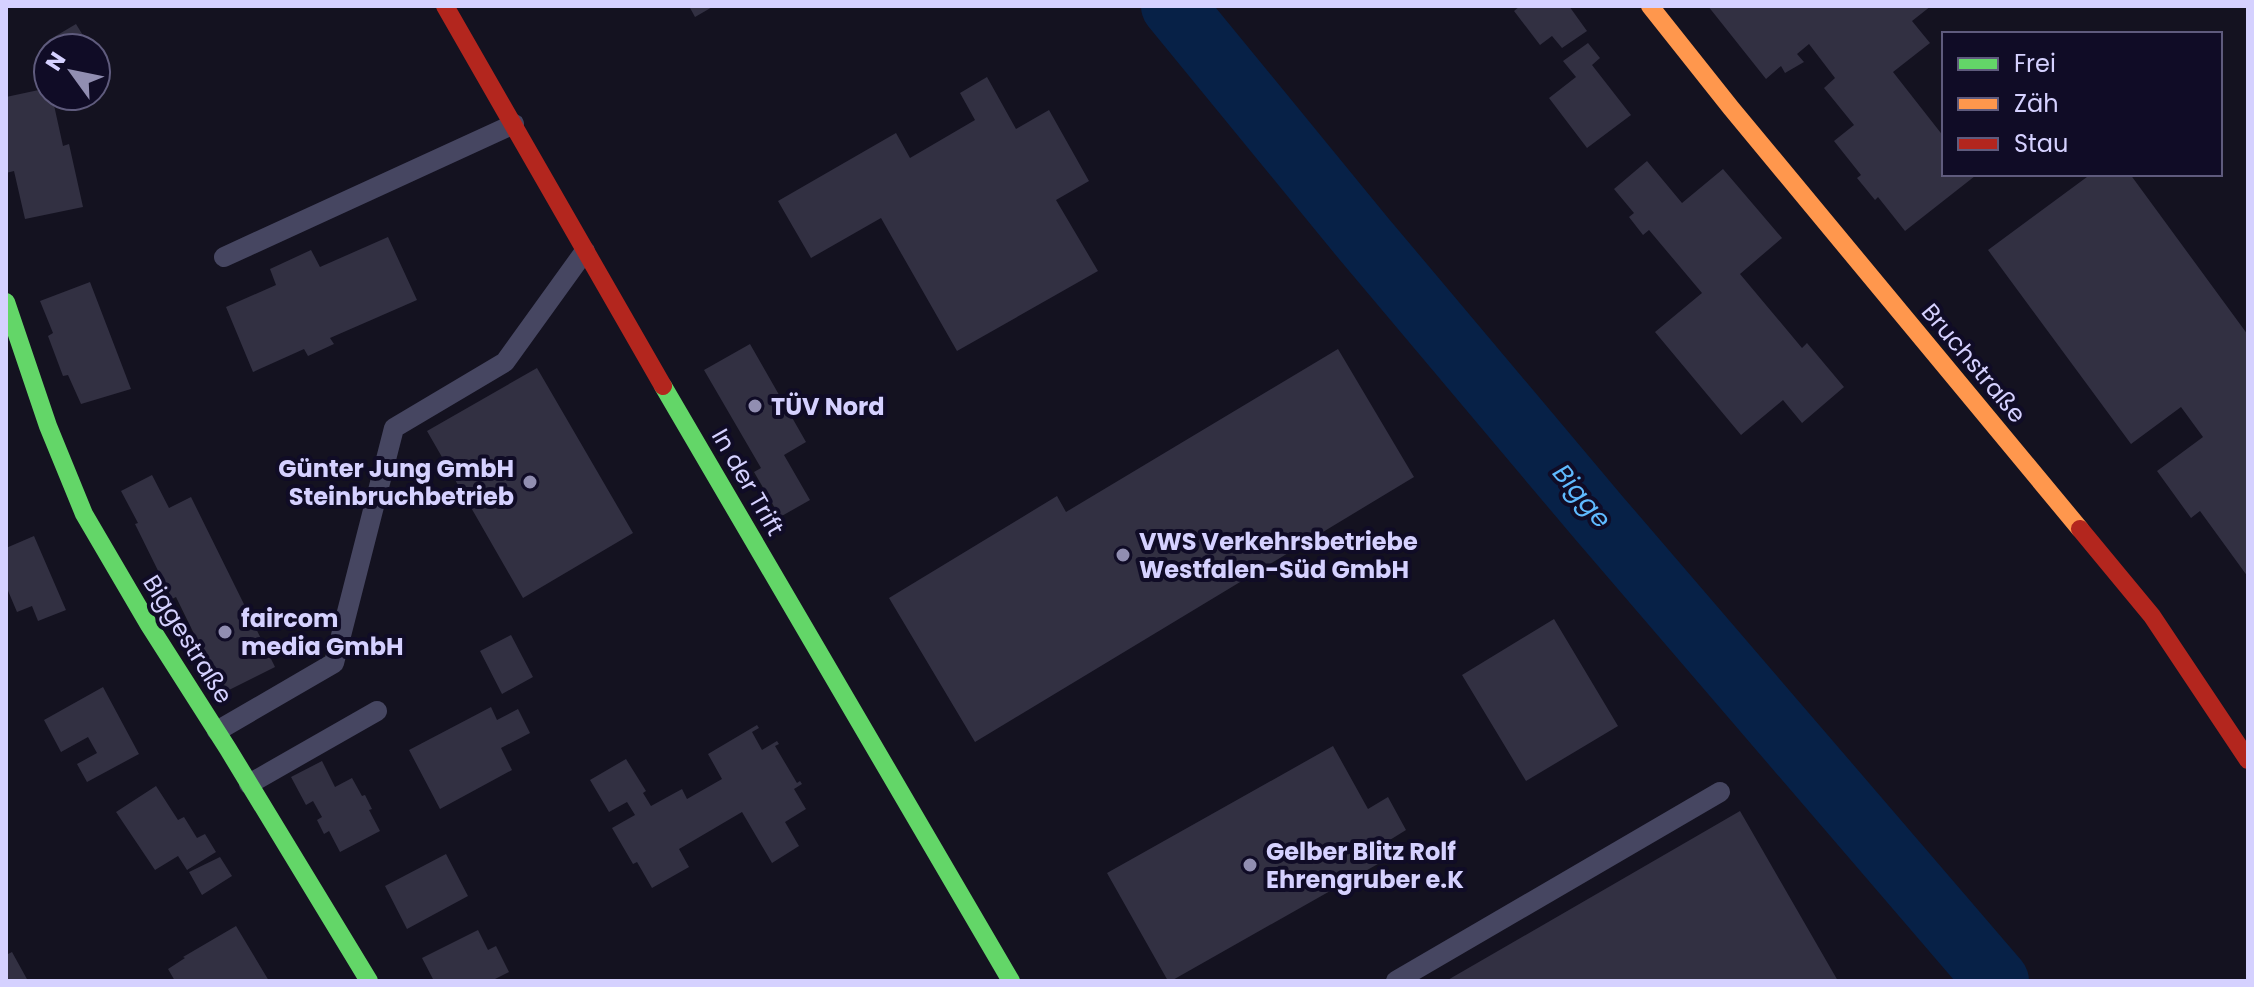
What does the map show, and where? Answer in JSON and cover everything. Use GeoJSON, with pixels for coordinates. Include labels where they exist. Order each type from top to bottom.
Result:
{"type":"FeatureCollection","features":[{"type":"Feature","properties":{"kind":"street","name":"In der Trift"},"geometry":{"type":"LineString","coordinates":[[445,6],[1011,981]]}},
{"type":"Feature","properties":{"kind":"street","name":"Bruchstraße"},"geometry":{"type":"LineString","coordinates":[[1650,6],[2152,616],[2248,760]]}},
{"type":"Feature","properties":{"kind":"street","name":"Biggestraße"},"geometry":{"type":"LineString","coordinates":[[6,302],[48,426],[84,514],[369,981]]}},
{"type":"Feature","properties":{"kind":"lane"},"geometry":{"type":"LineString","coordinates":[[224,257],[514,124]]}},
{"type":"Feature","properties":{"kind":"lane"},"geometry":{"type":"LineString","coordinates":[[217,731],[334,663],[394,428],[505,362],[585,251]]}},
{"type":"Feature","properties":{"kind":"lane"},"geometry":{"type":"LineString","coordinates":[[249,784],[377,711]]}},
{"type":"Feature","properties":{"kind":"lane"},"geometry":{"type":"LineString","coordinates":[[1396,981],[1720,792]]}},
{"type":"Feature","properties":{"kind":"building"},"geometry":{"type":"Polygon","coordinates":[[[689,6],[714,6],[695,17],[689,6]]]}},
{"type":"Feature","properties":{"kind":"building"},"geometry":{"type":"Polygon","coordinates":[[[1520,6],[1569,6],[1587,31],[1562,48],[1552,36],[1540,45],[1514,11],[1520,6]]]}},
{"type":"Feature","properties":{"kind":"building"},"geometry":{"type":"Polygon","coordinates":[[[1708,6],[1931,6],[1912,21],[1930,43],[1893,72],[1942,134],[1942,176],[1975,176],[1905,231],[1878,197],[1875,200],[1857,178],[1861,175],[1834,141],[1854,125],[1824,88],[1835,78],[1809,44],[1797,54],[1804,62],[1785,73],[1781,66],[1766,79],[1708,6]]]}},
{"type":"Feature","properties":{"kind":"building"},"geometry":{"type":"Polygon","coordinates":[[[76,24],[81,32],[62,32],[76,24]]]}},
{"type":"Feature","properties":{"kind":"building"},"geometry":{"type":"Polygon","coordinates":[[[1588,43],[1600,58],[1592,65],[1631,115],[1587,148],[1549,98],[1576,77],[1563,61],[1588,43]]]}},
{"type":"Feature","properties":{"kind":"building"},"geometry":{"type":"Polygon","coordinates":[[[987,77],[1016,129],[1049,110],[1089,181],[1056,200],[1098,271],[957,351],[881,218],[811,258],[778,201],[896,133],[910,158],[975,120],[960,93],[987,77]]]}},
{"type":"Feature","properties":{"kind":"building"},"geometry":{"type":"Polygon","coordinates":[[[32,91],[32,112],[56,112],[63,146],[69,144],[83,207],[25,219],[14,171],[6,173],[6,97],[32,91]]]}},
{"type":"Feature","properties":{"kind":"building"},"geometry":{"type":"Polygon","coordinates":[[[1647,161],[1682,203],[1723,169],[1782,238],[1740,274],[1802,348],[1807,343],[1844,387],[1802,423],[1783,400],[1741,435],[1655,332],[1702,293],[1649,230],[1643,235],[1629,217],[1634,213],[1614,189],[1647,161]]]}},
{"type":"Feature","properties":{"kind":"building"},"geometry":{"type":"Polygon","coordinates":[[[2088,176],[2131,176],[2248,335],[2248,577],[2200,511],[2191,518],[2157,471],[2203,437],[2181,407],[2131,444],[1988,250],[2088,176]]]}},
{"type":"Feature","properties":{"kind":"building"},"geometry":{"type":"Polygon","coordinates":[[[388,237],[417,300],[330,338],[334,344],[308,356],[304,349],[253,372],[226,307],[276,285],[270,269],[311,250],[320,267],[388,237]]]}},
{"type":"Feature","properties":{"kind":"building"},"geometry":{"type":"Polygon","coordinates":[[[90,282],[131,389],[81,404],[68,375],[63,376],[48,336],[53,333],[40,301],[90,282]]]}},
{"type":"Feature","properties":{"kind":"building","name":"TÜV Nord"},"geometry":{"type":"Polygon","coordinates":[[[750,344],[806,442],[784,455],[810,500],[780,517],[754,472],[761,468],[704,370],[750,344]]]}},
{"type":"Feature","properties":{"kind":"building","name":"VWS Verkehrsbetriebe Westfalen-Süd GmbH"},"geometry":{"type":"Polygon","coordinates":[[[1338,349],[1414,477],[975,742],[889,598],[1057,496],[1066,512],[1338,349]]]}},
{"type":"Feature","properties":{"kind":"building","name":"Günter Jung GmbH Steinbruchbetrieb"},"geometry":{"type":"Polygon","coordinates":[[[537,368],[633,533],[523,598],[427,431],[537,368]]]}},
{"type":"Feature","properties":{"kind":"building"},"geometry":{"type":"Polygon","coordinates":[[[152,475],[169,508],[191,497],[275,667],[223,693],[176,597],[172,599],[121,491],[152,475]]]}},
{"type":"Feature","properties":{"kind":"building"},"geometry":{"type":"Polygon","coordinates":[[[34,536],[66,610],[38,621],[32,606],[17,612],[6,586],[6,548],[34,536]]]}},
{"type":"Feature","properties":{"kind":"building"},"geometry":{"type":"Polygon","coordinates":[[[1554,619],[1618,726],[1526,781],[1462,675],[1554,619]]]}},
{"type":"Feature","properties":{"kind":"building"},"geometry":{"type":"Polygon","coordinates":[[[511,635],[533,677],[502,694],[480,651],[511,635]]]}},
{"type":"Feature","properties":{"kind":"building"},"geometry":{"type":"Polygon","coordinates":[[[103,687],[139,754],[87,782],[77,764],[97,753],[88,737],[61,752],[44,720],[103,687]]]}},
{"type":"Feature","properties":{"kind":"building"},"geometry":{"type":"Polygon","coordinates":[[[491,707],[497,720],[518,709],[530,733],[501,748],[512,770],[440,809],[409,750],[491,707]]]}},
{"type":"Feature","properties":{"kind":"building"},"geometry":{"type":"Polygon","coordinates":[[[757,725],[759,728],[752,732],[762,750],[777,741],[779,744],[775,746],[797,783],[800,781],[802,784],[794,789],[806,809],[785,822],[799,846],[772,863],[742,812],[679,849],[689,867],[652,888],[637,862],[633,864],[612,828],[635,815],[627,802],[609,812],[590,780],[626,759],[646,791],[643,793],[651,806],[682,789],[687,799],[722,779],[708,754],[757,725]]]}},
{"type":"Feature","properties":{"kind":"building","name":"Gelber Blitz Rolf Ehrengruber e.K"},"geometry":{"type":"Polygon","coordinates":[[[1333,746],[1368,809],[1388,797],[1406,830],[1385,843],[1392,856],[1168,981],[1107,873],[1333,746]]]}},
{"type":"Feature","properties":{"kind":"building"},"geometry":{"type":"Polygon","coordinates":[[[322,761],[335,787],[352,778],[362,796],[365,795],[380,831],[340,852],[329,831],[324,834],[317,820],[322,817],[313,801],[306,805],[291,777],[322,761]]]}},
{"type":"Feature","properties":{"kind":"building"},"geometry":{"type":"Polygon","coordinates":[[[156,786],[178,820],[184,817],[197,838],[205,834],[216,852],[187,870],[178,856],[155,870],[116,812],[156,786]]]}},
{"type":"Feature","properties":{"kind":"building"},"geometry":{"type":"Polygon","coordinates":[[[1740,811],[1838,981],[1446,981],[1740,811]]]}},
{"type":"Feature","properties":{"kind":"building"},"geometry":{"type":"Polygon","coordinates":[[[446,854],[468,896],[407,929],[385,886],[446,854]]]}},
{"type":"Feature","properties":{"kind":"building"},"geometry":{"type":"Polygon","coordinates":[[[220,857],[232,876],[202,895],[189,872],[220,857]]]}},
{"type":"Feature","properties":{"kind":"building"},"geometry":{"type":"Polygon","coordinates":[[[236,926],[269,981],[175,981],[168,969],[236,926]]]}},
{"type":"Feature","properties":{"kind":"building"},"geometry":{"type":"Polygon","coordinates":[[[478,930],[488,950],[496,946],[509,972],[491,981],[434,981],[422,958],[478,930]]]}},
{"type":"Feature","properties":{"kind":"building"},"geometry":{"type":"Polygon","coordinates":[[[12,952],[28,981],[6,981],[6,955],[12,952]]]}},
{"type":"Feature","properties":{"kind":"waterway","name":"Bigge"},"geometry":{"type":"LineString","coordinates":[[1173,6],[1599,518],[1997,981]]}},
{"type":"Feature","properties":{"kind":"traffic: fast"},"geometry":{"type":"LineString","coordinates":[[6,302],[48,426],[84,514],[369,981]]}},
{"type":"Feature","properties":{"kind":"traffic: fast"},"geometry":{"type":"LineString","coordinates":[[663,386],[1011,981]]}},
{"type":"Feature","properties":{"kind":"traffic: slow"},"geometry":{"type":"LineString","coordinates":[[1650,6],[2080,529]]}},
{"type":"Feature","properties":{"kind":"traffic: jam"},"geometry":{"type":"LineString","coordinates":[[445,6],[663,386]]}},
{"type":"Feature","properties":{"kind":"traffic: jam"},"geometry":{"type":"LineString","coordinates":[[2080,529],[2152,616],[2248,760]]}},
{"type":"Feature","properties":{"kind":"place","name":"TÜV Nord"},"geometry":{"type":"Point","coordinates":[755,406]}},
{"type":"Feature","properties":{"kind":"place","name":"Günter Jung GmbH Steinbruchbetrieb"},"geometry":{"type":"Point","coordinates":[530,482]}},
{"type":"Feature","properties":{"kind":"place","name":"VWS Verkehrsbetriebe Westfalen-Süd GmbH"},"geometry":{"type":"Point","coordinates":[1123,555]}},
{"type":"Feature","properties":{"kind":"place","name":"faircom media GmbH"},"geometry":{"type":"Point","coordinates":[225,632]}},
{"type":"Feature","properties":{"kind":"place","name":"Gelber Blitz Rolf Ehrengruber e.K"},"geometry":{"type":"Point","coordinates":[1250,865]}}]}
